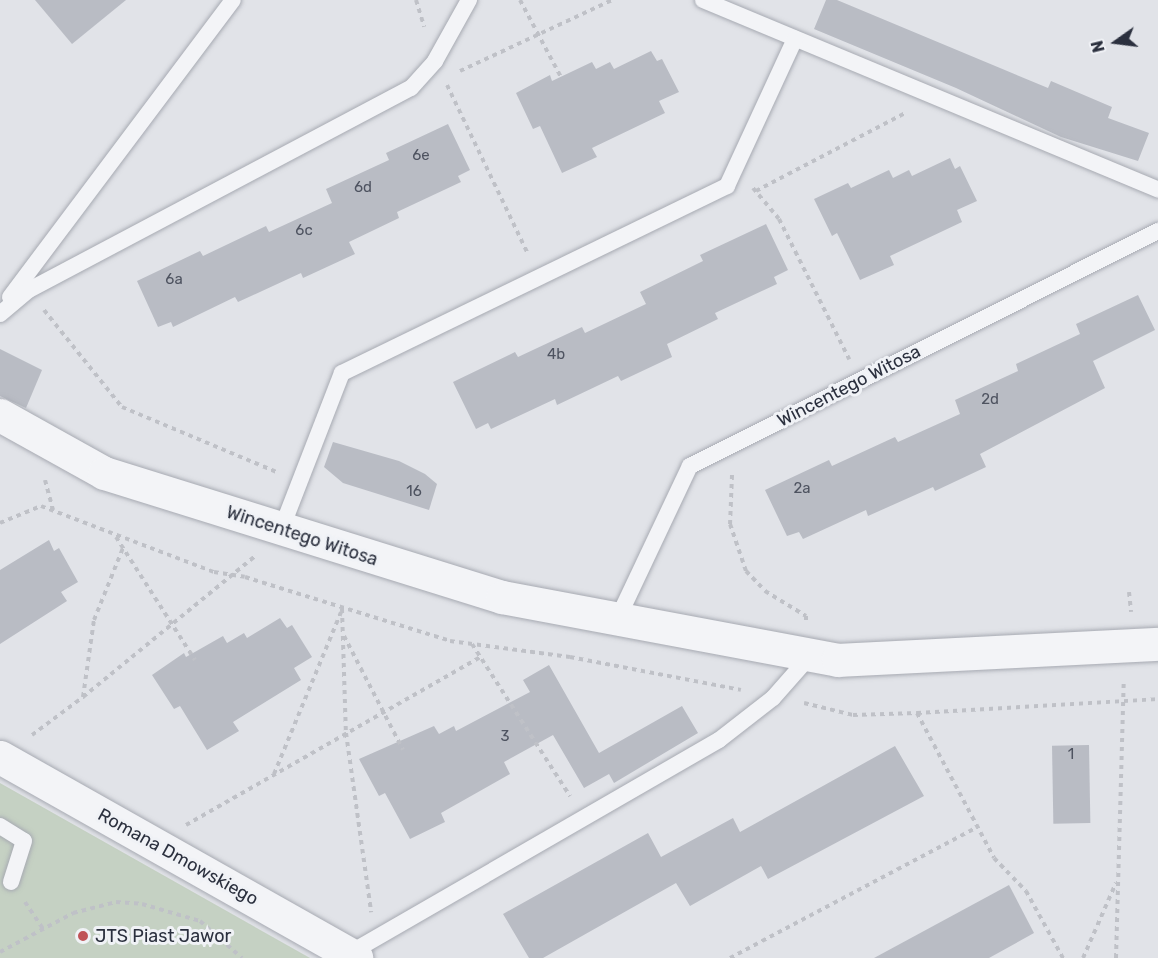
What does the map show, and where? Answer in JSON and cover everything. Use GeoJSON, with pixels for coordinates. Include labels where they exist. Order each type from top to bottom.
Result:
{"type":"FeatureCollection","features":[{"type":"Feature","properties":{"kind":"street","name":"Wincentego Witosa"},"geometry":{"type":"LineString","coordinates":[[0,415],[104,473],[502,597],[838,660],[1144,645]]}},
{"type":"Feature","properties":{"kind":"street","name":"Romana Dmowskiego"},"geometry":{"type":"LineString","coordinates":[[0,757],[154,843],[360,950]]}},
{"type":"Feature","properties":{"kind":"lane"},"geometry":{"type":"LineString","coordinates":[[0,312],[233,0]]}},
{"type":"Feature","properties":{"kind":"lane"},"geometry":{"type":"LineString","coordinates":[[0,312],[29,290],[411,88],[435,61],[469,0]]}},
{"type":"Feature","properties":{"kind":"lane"},"geometry":{"type":"LineString","coordinates":[[703,0],[1158,189]]}},
{"type":"Feature","properties":{"kind":"lane"},"geometry":{"type":"LineString","coordinates":[[281,530],[342,373],[727,186],[795,39]]}},
{"type":"Feature","properties":{"kind":"lane","name":"Wincentego Witosa"},"geometry":{"type":"LineString","coordinates":[[618,618],[690,466],[1158,231]]}},
{"type":"Feature","properties":{"kind":"lane"},"geometry":{"type":"LineString","coordinates":[[360,950],[583,816],[719,740],[774,696],[810,656]]}},
{"type":"Feature","properties":{"kind":"lane"},"geometry":{"type":"LineString","coordinates":[[0,826],[24,841],[11,882]]}},
{"type":"Feature","properties":{"kind":"path"},"geometry":{"type":"LineString","coordinates":[[416,0],[435,61],[539,278]]}},
{"type":"Feature","properties":{"kind":"path"},"geometry":{"type":"LineString","coordinates":[[520,0],[561,77]]}},
{"type":"Feature","properties":{"kind":"path"},"geometry":{"type":"LineString","coordinates":[[444,79],[612,0]]}},
{"type":"Feature","properties":{"kind":"path"},"geometry":{"type":"LineString","coordinates":[[756,191],[935,97]]}},
{"type":"Feature","properties":{"kind":"path"},"geometry":{"type":"LineString","coordinates":[[733,172],[756,191],[778,219],[804,266],[860,381]]}},
{"type":"Feature","properties":{"kind":"path"},"geometry":{"type":"LineString","coordinates":[[29,290],[122,407],[300,481]]}},
{"type":"Feature","properties":{"kind":"path"},"geometry":{"type":"LineString","coordinates":[[739,442],[729,510],[738,555],[754,582],[806,616],[810,656]]}},
{"type":"Feature","properties":{"kind":"path"},"geometry":{"type":"LineString","coordinates":[[0,524],[41,506],[214,572],[235,575],[450,641],[570,657],[774,696],[853,715],[1158,699]]}},
{"type":"Feature","properties":{"kind":"path"},"geometry":{"type":"LineString","coordinates":[[0,757],[83,698],[235,575],[281,530]]}},
{"type":"Feature","properties":{"kind":"path"},"geometry":{"type":"LineString","coordinates":[[115,536],[195,660]]}},
{"type":"Feature","properties":{"kind":"path"},"geometry":{"type":"LineString","coordinates":[[83,698],[94,620],[123,548]]}},
{"type":"Feature","properties":{"kind":"path"},"geometry":{"type":"LineString","coordinates":[[1116,958],[1122,700],[1144,645],[1133,631],[1129,592]]}},
{"type":"Feature","properties":{"kind":"path"},"geometry":{"type":"LineString","coordinates":[[342,609],[346,733],[360,950]]}},
{"type":"Feature","properties":{"kind":"path"},"geometry":{"type":"LineString","coordinates":[[274,774],[342,609]]}},
{"type":"Feature","properties":{"kind":"path"},"geometry":{"type":"LineString","coordinates":[[343,632],[403,750]]}},
{"type":"Feature","properties":{"kind":"path"},"geometry":{"type":"LineString","coordinates":[[472,644],[583,816]]}},
{"type":"Feature","properties":{"kind":"path"},"geometry":{"type":"LineString","coordinates":[[154,843],[480,657]]}},
{"type":"Feature","properties":{"kind":"path"},"geometry":{"type":"LineString","coordinates":[[917,713],[994,858],[1026,891],[1063,958]]}},
{"type":"Feature","properties":{"kind":"path"},"geometry":{"type":"LineString","coordinates":[[730,958],[977,826]]}},
{"type":"Feature","properties":{"kind":"path"},"geometry":{"type":"LineString","coordinates":[[1083,958],[1117,880]]}},
{"type":"Feature","properties":{"kind":"path"},"geometry":{"type":"LineString","coordinates":[[0,952],[73,913],[116,902],[142,904],[200,921],[242,958]]}},
{"type":"Feature","properties":{"kind":"green space"},"geometry":{"type":"Polygon","coordinates":[[[0,783],[310,958],[0,958],[0,783]]]}},
{"type":"Feature","properties":{"kind":"building"},"geometry":{"type":"Polygon","coordinates":[[[35,0],[126,0],[72,44],[35,0]]]}},
{"type":"Feature","properties":{"kind":"building"},"geometry":{"type":"Polygon","coordinates":[[[826,0],[837,0],[1048,88],[1051,81],[1112,107],[1108,118],[1149,133],[1138,161],[1061,137],[956,88],[814,29],[826,0]]]}},
{"type":"Feature","properties":{"kind":"building"},"geometry":{"type":"Polygon","coordinates":[[[651,51],[657,61],[662,59],[679,92],[659,101],[665,113],[592,148],[597,157],[562,173],[540,126],[533,129],[516,93],[550,75],[552,81],[592,62],[596,69],[610,62],[614,69],[651,51]]]}},
{"type":"Feature","properties":{"kind":"building"},"geometry":{"type":"Polygon","coordinates":[[[448,124],[470,170],[458,176],[461,182],[397,212],[399,218],[349,242],[355,254],[303,278],[301,273],[238,302],[235,297],[173,327],[171,322],[158,327],[137,281],[200,251],[203,256],[266,226],[269,232],[332,203],[326,189],[389,160],[386,153],[448,124]]]}},
{"type":"Feature","properties":{"kind":"building"},"geometry":{"type":"Polygon","coordinates":[[[950,158],[955,169],[960,166],[977,201],[957,210],[962,222],[890,256],[894,265],[860,280],[837,233],[832,236],[814,199],[848,183],[851,188],[889,170],[893,178],[909,170],[912,176],[950,158]]]}},
{"type":"Feature","properties":{"kind":"building"},"geometry":{"type":"Polygon","coordinates":[[[766,224],[788,270],[774,277],[777,284],[715,313],[718,319],[667,344],[672,357],[621,381],[618,376],[557,405],[555,399],[491,429],[488,423],[476,429],[453,382],[515,352],[518,357],[582,327],[585,333],[646,304],[640,292],[703,261],[700,255],[766,224]]]}},
{"type":"Feature","properties":{"kind":"building"},"geometry":{"type":"Polygon","coordinates":[[[1138,295],[1155,330],[1093,361],[1105,388],[980,454],[986,467],[935,491],[933,487],[868,516],[866,510],[803,539],[799,532],[787,536],[765,490],[829,460],[832,466],[895,437],[898,442],[960,414],[955,400],[1018,371],[1016,364],[1080,334],[1076,324],[1138,295]]]}},
{"type":"Feature","properties":{"kind":"building"},"geometry":{"type":"Polygon","coordinates":[[[0,349],[42,370],[26,408],[0,396],[0,349]]]}},
{"type":"Feature","properties":{"kind":"building"},"geometry":{"type":"Polygon","coordinates":[[[333,442],[399,461],[425,474],[437,484],[429,510],[343,483],[324,467],[333,442]]]}},
{"type":"Feature","properties":{"kind":"building"},"geometry":{"type":"Polygon","coordinates":[[[49,540],[54,551],[59,548],[78,582],[61,592],[67,601],[0,644],[0,570],[49,540]]]}},
{"type":"Feature","properties":{"kind":"building"},"geometry":{"type":"Polygon","coordinates":[[[280,618],[287,628],[292,625],[312,657],[294,668],[301,680],[233,722],[239,731],[207,750],[180,706],[174,709],[152,675],[184,653],[186,657],[223,636],[227,643],[244,633],[247,638],[280,618]]]}},
{"type":"Feature","properties":{"kind":"building"},"geometry":{"type":"Polygon","coordinates":[[[549,665],[599,753],[682,706],[698,733],[614,783],[609,774],[584,788],[553,735],[504,762],[510,774],[441,813],[445,822],[410,839],[385,793],[379,796],[359,759],[434,726],[439,734],[454,726],[456,731],[530,692],[523,680],[549,665]]]}},
{"type":"Feature","properties":{"kind":"building"},"geometry":{"type":"Polygon","coordinates":[[[1089,745],[1090,823],[1053,824],[1052,746],[1089,745]]]}},
{"type":"Feature","properties":{"kind":"building"},"geometry":{"type":"Polygon","coordinates":[[[895,746],[924,796],[768,879],[761,866],[690,906],[676,883],[543,958],[529,958],[503,914],[648,833],[661,857],[733,818],[740,832],[895,746]]]}},
{"type":"Feature","properties":{"kind":"building"},"geometry":{"type":"Polygon","coordinates":[[[1009,885],[1034,933],[989,958],[874,958],[1009,885]]]}},
{"type":"Feature","properties":{"kind":"place","name":"JTS Piast Jawor"},"geometry":{"type":"Point","coordinates":[83,936]}}]}
